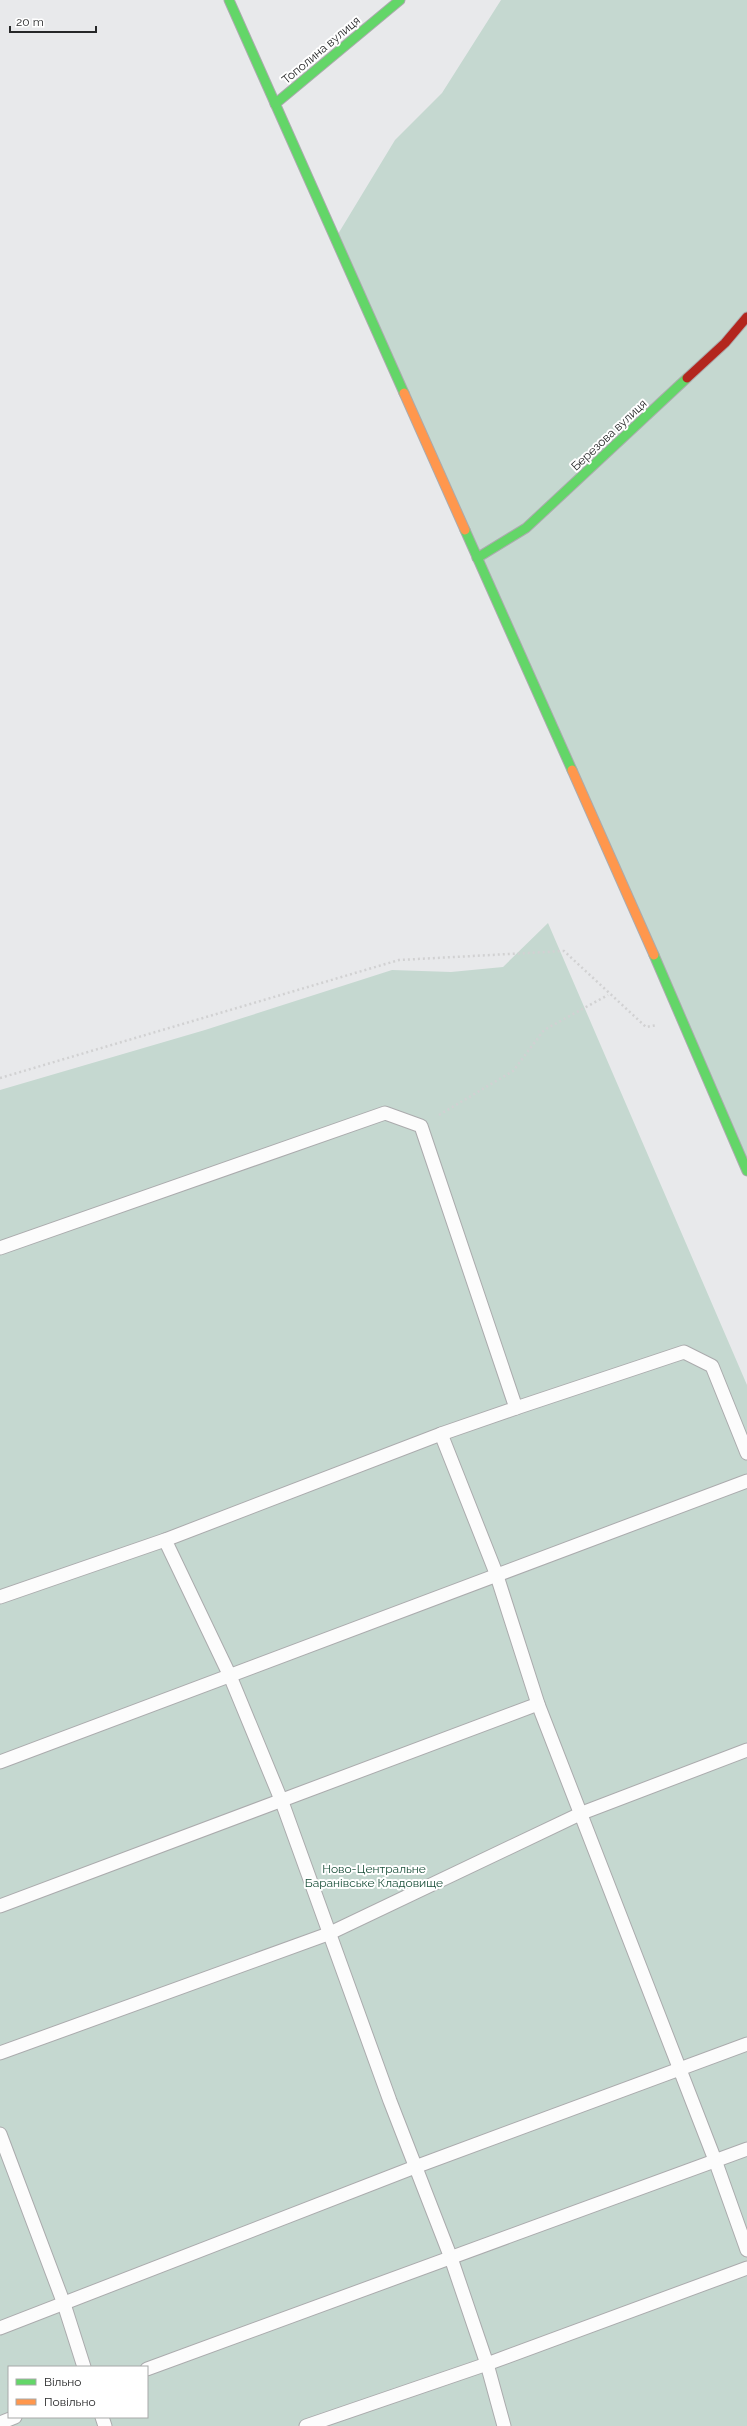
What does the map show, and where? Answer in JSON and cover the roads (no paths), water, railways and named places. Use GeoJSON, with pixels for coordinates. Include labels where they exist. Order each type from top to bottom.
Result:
{"type":"FeatureCollection","features":[{"type":"Feature","properties":{"kind":"main road"},"geometry":{"type":"LineString","coordinates":[[229,0],[683,1021],[747,1171]]}},
{"type":"Feature","properties":{"kind":"main road","name":"Тополина вулиця"},"geometry":{"type":"LineString","coordinates":[[275,104],[400,0]]}},
{"type":"Feature","properties":{"kind":"main road","name":"Березова вулиця"},"geometry":{"type":"LineString","coordinates":[[477,558],[526,528],[724,343],[747,317]]}},
{"type":"Feature","properties":{"kind":"lane"},"geometry":{"type":"LineString","coordinates":[[0,1248],[385,1114],[421,1126],[516,1408]]}},
{"type":"Feature","properties":{"kind":"lane"},"geometry":{"type":"LineString","coordinates":[[0,1597],[165,1540],[441,1434],[684,1352],[712,1366],[747,1453]]}},
{"type":"Feature","properties":{"kind":"lane"},"geometry":{"type":"LineString","coordinates":[[441,1434],[496,1574],[538,1704],[582,1813],[681,2071],[747,2250]]}},
{"type":"Feature","properties":{"kind":"lane"},"geometry":{"type":"LineString","coordinates":[[0,1762],[496,1574],[747,1481]]}},
{"type":"Feature","properties":{"kind":"lane"},"geometry":{"type":"LineString","coordinates":[[165,1540],[230,1676],[282,1802],[328,1934],[451,2258],[486,2364],[504,2426]]}},
{"type":"Feature","properties":{"kind":"lane"},"geometry":{"type":"LineString","coordinates":[[0,1906],[282,1802],[334,1780],[538,1704]]}},
{"type":"Feature","properties":{"kind":"lane"},"geometry":{"type":"LineString","coordinates":[[0,2053],[328,1934],[582,1813],[747,1750]]}},
{"type":"Feature","properties":{"kind":"lane"},"geometry":{"type":"LineString","coordinates":[[0,2328],[416,2168],[681,2071],[747,2044]]}},
{"type":"Feature","properties":{"kind":"lane"},"geometry":{"type":"LineString","coordinates":[[0,2134],[64,2304],[84,2366]]}},
{"type":"Feature","properties":{"kind":"lane"},"geometry":{"type":"LineString","coordinates":[[148,2369],[747,2149]]}},
{"type":"Feature","properties":{"kind":"lane"},"geometry":{"type":"LineString","coordinates":[[306,2426],[486,2364],[747,2268]]}},
{"type":"Feature","properties":{"kind":"lane"},"geometry":{"type":"LineString","coordinates":[[0,2423],[12,2418]]}},
{"type":"Feature","properties":{"kind":"park label","name":"Ново-Центральне Баранівське Кладовище"},"geometry":{"type":"Point","coordinates":[374,1876]}}]}
